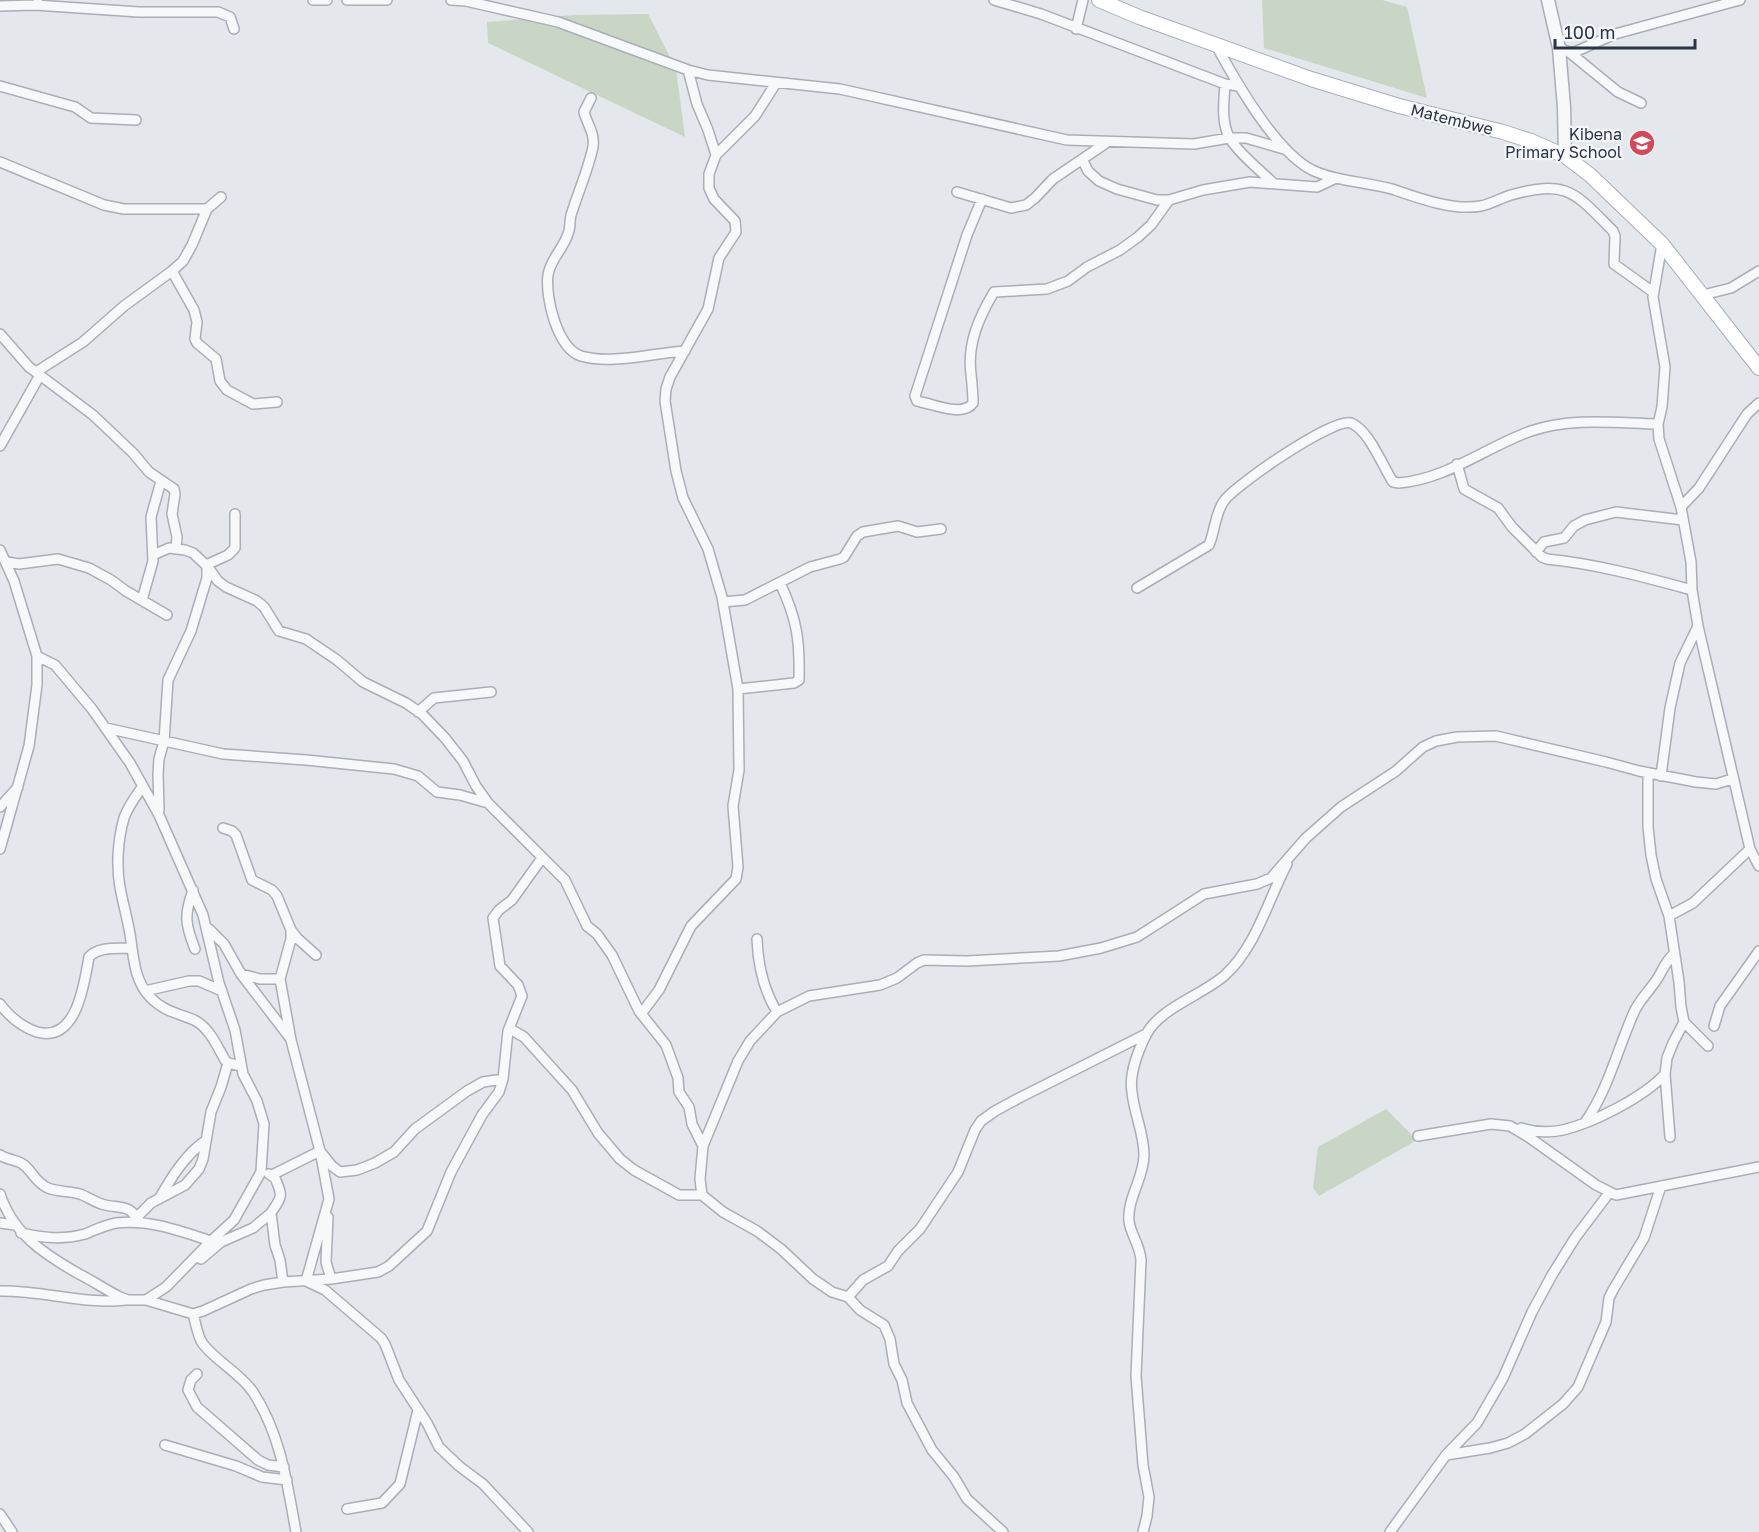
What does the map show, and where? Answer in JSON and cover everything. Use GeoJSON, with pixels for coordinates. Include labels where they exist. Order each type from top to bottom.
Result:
{"type":"FeatureCollection","features":[{"type":"Feature","properties":{"kind":"main road","name":"Matembwe"},"geometry":{"type":"LineString","coordinates":[[1099,0],[1311,80],[1377,100],[1503,132],[1565,156],[1590,175],[1662,244],[1759,368]]}},
{"type":"Feature","properties":{"kind":"street"},"geometry":{"type":"LineString","coordinates":[[313,0],[327,0]]}},
{"type":"Feature","properties":{"kind":"street"},"geometry":{"type":"LineString","coordinates":[[347,0],[387,0]]}},
{"type":"Feature","properties":{"kind":"street"},"geometry":{"type":"LineString","coordinates":[[451,0],[467,0],[558,22],[688,70],[708,75],[840,89],[1067,140],[1194,144],[1229,138],[1246,138],[1284,148]]}},
{"type":"Feature","properties":{"kind":"street"},"geometry":{"type":"LineString","coordinates":[[994,0],[1041,14],[1225,84],[1238,86]]}},
{"type":"Feature","properties":{"kind":"street"},"geometry":{"type":"LineString","coordinates":[[1076,29],[1083,0]]}},
{"type":"Feature","properties":{"kind":"street"},"geometry":{"type":"LineString","coordinates":[[1548,0],[1564,50],[1565,156]]}},
{"type":"Feature","properties":{"kind":"street"},"geometry":{"type":"LineString","coordinates":[[1564,50],[1575,51],[1615,34],[1740,0]]}},
{"type":"Feature","properties":{"kind":"street"},"geometry":{"type":"LineString","coordinates":[[0,6],[39,3],[139,12],[218,12],[230,17],[234,29]]}},
{"type":"Feature","properties":{"kind":"street"},"geometry":{"type":"LineString","coordinates":[[1216,45],[1238,86],[1284,148],[1294,159],[1313,170],[1336,178],[1370,183],[1438,204],[1481,206],[1510,195],[1541,188],[1569,192],[1582,200],[1613,231],[1614,264],[1653,292]]}},
{"type":"Feature","properties":{"kind":"street"},"geometry":{"type":"LineString","coordinates":[[1564,50],[1618,92],[1641,103]]}},
{"type":"Feature","properties":{"kind":"street"},"geometry":{"type":"LineString","coordinates":[[688,70],[697,104],[716,155]]}},
{"type":"Feature","properties":{"kind":"street"},"geometry":{"type":"LineString","coordinates":[[641,1014],[659,990],[691,926],[736,879],[737,846],[733,806],[739,770],[738,689],[723,602],[708,549],[683,498],[669,437],[666,389],[669,377],[708,309],[719,258],[736,232],[735,221],[714,199],[709,189],[709,174],[716,155],[755,116],[776,83]]}},
{"type":"Feature","properties":{"kind":"street"},"geometry":{"type":"LineString","coordinates":[[1225,84],[1223,104],[1229,138],[1272,182]]}},
{"type":"Feature","properties":{"kind":"street"},"geometry":{"type":"LineString","coordinates":[[0,86],[75,107],[91,118],[136,120]]}},
{"type":"Feature","properties":{"kind":"street"},"geometry":{"type":"LineString","coordinates":[[591,98],[584,112],[593,135],[593,145],[580,193],[571,213],[568,235],[548,274],[552,313],[564,342],[573,352],[591,358],[604,359],[685,351]]}},
{"type":"Feature","properties":{"kind":"street"},"geometry":{"type":"LineString","coordinates":[[957,192],[1011,208],[1026,205],[1053,179],[1107,143]]}},
{"type":"Feature","properties":{"kind":"street"},"geometry":{"type":"LineString","coordinates":[[1082,159],[1088,171],[1099,181],[1142,197],[1169,200],[1226,185],[1272,182],[1317,187],[1336,178]]}},
{"type":"Feature","properties":{"kind":"street"},"geometry":{"type":"LineString","coordinates":[[0,162],[104,205],[124,209],[207,209]]}},
{"type":"Feature","properties":{"kind":"street"},"geometry":{"type":"LineString","coordinates":[[0,446],[38,374],[83,342],[124,306],[183,261],[207,209],[221,197]]}},
{"type":"Feature","properties":{"kind":"street"},"geometry":{"type":"LineString","coordinates":[[982,199],[967,235],[915,396],[917,401],[960,410],[968,409],[973,403],[971,356],[974,334],[994,292],[1047,289],[1068,281],[1138,237],[1151,225],[1169,200]]}},
{"type":"Feature","properties":{"kind":"street"},"geometry":{"type":"LineString","coordinates":[[1662,244],[1653,292],[1665,368],[1662,407],[1658,424],[1660,446],[1682,507],[1698,626],[1750,849],[1759,866]]}},
{"type":"Feature","properties":{"kind":"street"},"geometry":{"type":"LineString","coordinates":[[172,271],[194,310],[197,322],[195,339],[216,359],[222,385],[247,403],[277,402]]}},
{"type":"Feature","properties":{"kind":"street"},"geometry":{"type":"LineString","coordinates":[[1703,295],[1731,288],[1759,271]]}},
{"type":"Feature","properties":{"kind":"street"},"geometry":{"type":"LineString","coordinates":[[0,334],[38,374],[93,415],[161,481],[174,489],[172,514],[177,537],[176,548]]}},
{"type":"Feature","properties":{"kind":"street"},"geometry":{"type":"LineString","coordinates":[[1682,507],[1699,488],[1747,414],[1759,403]]}},
{"type":"Feature","properties":{"kind":"street"},"geometry":{"type":"LineString","coordinates":[[1137,588],[1209,545],[1221,507],[1229,495],[1298,446],[1344,422],[1349,423],[1368,437],[1384,468],[1395,483],[1406,483],[1448,471],[1516,436],[1549,426],[1578,421],[1658,424]]}},
{"type":"Feature","properties":{"kind":"street"},"geometry":{"type":"LineString","coordinates":[[1458,464],[1464,489],[1498,508],[1512,527],[1536,552],[1547,559],[1584,563],[1616,572],[1636,574],[1692,590]]}},
{"type":"Feature","properties":{"kind":"street"},"geometry":{"type":"LineString","coordinates":[[142,600],[153,555],[151,517],[161,481]]}},
{"type":"Feature","properties":{"kind":"street"},"geometry":{"type":"LineString","coordinates":[[1536,552],[1542,543],[1561,540],[1574,526],[1603,515],[1628,513],[1683,520]]}},
{"type":"Feature","properties":{"kind":"street"},"geometry":{"type":"LineString","coordinates":[[206,566],[228,555],[235,548],[237,533],[235,514]]}},
{"type":"Feature","properties":{"kind":"street"},"geometry":{"type":"LineString","coordinates":[[723,602],[745,600],[810,567],[844,557],[851,543],[863,532],[898,526],[917,532],[941,529]]}},
{"type":"Feature","properties":{"kind":"street"},"geometry":{"type":"LineString","coordinates":[[153,555],[169,548],[193,554],[206,566],[212,576],[226,587],[257,601],[264,607],[279,631],[306,639],[337,660],[363,682],[406,703],[445,738],[488,803],[565,880],[587,926],[597,934],[612,955],[641,1014],[666,1045],[675,1067],[679,1092],[688,1107],[692,1124],[703,1146]]}},
{"type":"Feature","properties":{"kind":"street"},"geometry":{"type":"LineString","coordinates":[[0,550],[7,562],[37,656],[37,685],[29,746],[0,849]]}},
{"type":"Feature","properties":{"kind":"street"},"geometry":{"type":"LineString","coordinates":[[7,562],[32,563],[50,558],[73,563],[111,580],[167,615]]}},
{"type":"Feature","properties":{"kind":"street"},"geometry":{"type":"LineString","coordinates":[[159,815],[158,767],[164,741],[168,680],[181,648],[191,631],[207,578],[206,566]]}},
{"type":"Feature","properties":{"kind":"street"},"geometry":{"type":"LineString","coordinates":[[738,689],[794,684],[799,680],[799,636],[796,620],[780,583]]}},
{"type":"Feature","properties":{"kind":"street"},"geometry":{"type":"LineString","coordinates":[[1661,776],[1666,729],[1680,663],[1698,626]]}},
{"type":"Feature","properties":{"kind":"street"},"geometry":{"type":"LineString","coordinates":[[37,656],[55,665],[106,728],[159,815],[207,927],[222,991],[235,1030],[241,1066],[246,1082],[257,1101],[264,1124],[261,1172],[234,1220],[166,1287],[146,1300]]}},
{"type":"Feature","properties":{"kind":"street"},"geometry":{"type":"LineString","coordinates":[[418,712],[434,698],[491,692]]}},
{"type":"Feature","properties":{"kind":"street"},"geometry":{"type":"LineString","coordinates":[[106,728],[223,754],[394,769],[418,776],[437,792],[460,795],[488,803]]}},
{"type":"Feature","properties":{"kind":"street"},"geometry":{"type":"LineString","coordinates":[[702,1195],[700,1179],[703,1146],[738,1061],[750,1041],[777,1012],[809,996],[880,985],[897,978],[924,960],[967,961],[1059,956],[1101,948],[1147,932],[1170,914],[1204,894],[1264,882],[1271,878],[1294,850],[1341,807],[1396,771],[1423,747],[1447,738],[1496,736],[1661,776],[1708,784],[1716,784],[1732,778]]}},
{"type":"Feature","properties":{"kind":"street"},"geometry":{"type":"LineString","coordinates":[[1648,773],[1648,827],[1651,855],[1668,916],[1684,1022],[1708,1046]]}},
{"type":"Feature","properties":{"kind":"street"},"geometry":{"type":"LineString","coordinates":[[0,807],[19,786]]}},
{"type":"Feature","properties":{"kind":"street"},"geometry":{"type":"LineString","coordinates":[[143,786],[124,818],[118,851],[119,884],[133,962],[145,992],[161,1007],[199,1024],[207,1031],[228,1063],[241,1066]]}},
{"type":"Feature","properties":{"kind":"street"},"geometry":{"type":"LineString","coordinates":[[223,828],[236,835],[252,880],[272,890],[297,939],[316,955]]}},
{"type":"Feature","properties":{"kind":"street"},"geometry":{"type":"LineString","coordinates":[[1668,916],[1693,903],[1750,849]]}},
{"type":"Feature","properties":{"kind":"street"},"geometry":{"type":"LineString","coordinates":[[1143,1532],[1149,1497],[1143,1465],[1136,1376],[1142,1260],[1140,1249],[1129,1224],[1129,1211],[1141,1178],[1144,1156],[1142,1134],[1131,1092],[1131,1078],[1146,1034],[1158,1020],[1224,975],[1246,950],[1294,850]]}},
{"type":"Feature","properties":{"kind":"street"},"geometry":{"type":"LineString","coordinates":[[0,1291],[103,1302],[146,1300],[192,1314],[251,1289],[283,1282],[331,1279],[383,1269],[427,1231],[451,1172],[482,1115],[499,1092],[503,1079],[508,1031],[522,996],[518,985],[500,966],[493,918],[512,900],[542,858]]}},
{"type":"Feature","properties":{"kind":"street"},"geometry":{"type":"LineString","coordinates":[[193,890],[186,912],[186,921],[195,949]]}},
{"type":"Feature","properties":{"kind":"street"},"geometry":{"type":"LineString","coordinates":[[207,927],[224,944],[241,974],[291,1040]]}},
{"type":"Feature","properties":{"kind":"street"},"geometry":{"type":"LineString","coordinates":[[291,930],[291,939],[280,979],[291,1040],[320,1151],[329,1200],[326,1262],[331,1279]]}},
{"type":"Feature","properties":{"kind":"street"},"geometry":{"type":"LineString","coordinates":[[757,939],[761,976],[777,1012]]}},
{"type":"Feature","properties":{"kind":"street"},"geometry":{"type":"LineString","coordinates":[[0,1004],[9,1015],[30,1030],[45,1034],[56,1032],[63,1029],[75,1011],[89,957],[94,951],[132,948]]}},
{"type":"Feature","properties":{"kind":"street"},"geometry":{"type":"LineString","coordinates":[[1714,1026],[1719,1006],[1759,951]]}},
{"type":"Feature","properties":{"kind":"street"},"geometry":{"type":"LineString","coordinates":[[1586,1121],[1607,1082],[1636,1008],[1659,975],[1666,960],[1674,954]]}},
{"type":"Feature","properties":{"kind":"street"},"geometry":{"type":"LineString","coordinates":[[241,974],[260,979],[280,979]]}},
{"type":"Feature","properties":{"kind":"street"},"geometry":{"type":"LineString","coordinates":[[145,992],[189,981],[199,981],[222,991]]}},
{"type":"Feature","properties":{"kind":"street"},"geometry":{"type":"LineString","coordinates":[[1670,1137],[1665,1074],[1667,1058],[1684,1022]]}},
{"type":"Feature","properties":{"kind":"street"},"geometry":{"type":"LineString","coordinates":[[508,1031],[515,1030],[524,1037],[566,1083],[598,1133],[627,1165],[679,1195],[702,1195],[723,1212],[757,1231],[781,1249],[813,1279],[832,1292],[848,1297],[860,1310],[884,1325],[907,1403],[932,1450],[954,1477],[967,1499],[1003,1532]]}},
{"type":"Feature","properties":{"kind":"street"},"geometry":{"type":"LineString","coordinates":[[848,1297],[863,1280],[888,1266],[898,1251],[920,1229],[958,1172],[981,1121],[1019,1098],[1146,1034]]}},
{"type":"Feature","properties":{"kind":"street"},"geometry":{"type":"LineString","coordinates":[[139,1220],[151,1203],[185,1185],[199,1169],[203,1159],[211,1112],[222,1086],[228,1063]]}},
{"type":"Feature","properties":{"kind":"street"},"geometry":{"type":"LineString","coordinates":[[1418,1136],[1491,1125],[1533,1131],[1563,1130],[1633,1100],[1653,1087],[1665,1074]]}},
{"type":"Feature","properties":{"kind":"street"},"geometry":{"type":"LineString","coordinates":[[320,1151],[340,1172],[357,1170],[375,1163],[394,1152],[415,1129],[467,1091],[483,1082],[503,1079]]}},
{"type":"Feature","properties":{"kind":"street"},"geometry":{"type":"LineString","coordinates":[[1510,1126],[1609,1193],[1624,1194],[1759,1167]]}},
{"type":"Feature","properties":{"kind":"street"},"geometry":{"type":"LineString","coordinates":[[159,1199],[178,1169],[205,1141]]}},
{"type":"Feature","properties":{"kind":"street"},"geometry":{"type":"LineString","coordinates":[[261,1172],[272,1175],[320,1151]]}},
{"type":"Feature","properties":{"kind":"street"},"geometry":{"type":"LineString","coordinates":[[0,1155],[23,1164],[39,1183],[46,1187],[60,1192],[83,1195],[104,1205],[123,1207],[133,1211],[139,1220]]}},
{"type":"Feature","properties":{"kind":"street"},"geometry":{"type":"LineString","coordinates":[[189,1264],[198,1261],[221,1242],[253,1228],[271,1213],[281,1199],[277,1183],[272,1175]]}},
{"type":"Feature","properties":{"kind":"street"},"geometry":{"type":"LineString","coordinates":[[1446,1455],[1490,1448],[1516,1438],[1563,1404],[1578,1387],[1606,1322],[1610,1298],[1644,1238],[1661,1186]]}},
{"type":"Feature","properties":{"kind":"street"},"geometry":{"type":"LineString","coordinates":[[1390,1532],[1446,1455],[1477,1424],[1503,1378],[1532,1312],[1552,1275],[1575,1238],[1609,1193]]}},
{"type":"Feature","properties":{"kind":"street"},"geometry":{"type":"LineString","coordinates":[[0,1194],[8,1215],[34,1246],[105,1290],[128,1300]]}},
{"type":"Feature","properties":{"kind":"street"},"geometry":{"type":"LineString","coordinates":[[306,1281],[329,1200]]}},
{"type":"Feature","properties":{"kind":"street"},"geometry":{"type":"LineString","coordinates":[[271,1213],[283,1282]]}},
{"type":"Feature","properties":{"kind":"street"},"geometry":{"type":"LineString","coordinates":[[0,1223],[43,1238],[65,1238],[116,1223],[139,1220],[211,1241]]}},
{"type":"Feature","properties":{"kind":"street"},"geometry":{"type":"LineString","coordinates":[[306,1281],[325,1290],[381,1338],[399,1380],[440,1447],[459,1466],[483,1484],[528,1532]]}},
{"type":"Feature","properties":{"kind":"street"},"geometry":{"type":"LineString","coordinates":[[192,1314],[204,1345],[254,1393],[279,1449],[287,1479],[296,1532]]}},
{"type":"Feature","properties":{"kind":"street"},"geometry":{"type":"LineString","coordinates":[[197,1374],[191,1380],[188,1390],[197,1407],[258,1460],[268,1465],[284,1467]]}},
{"type":"Feature","properties":{"kind":"street"},"geometry":{"type":"LineString","coordinates":[[347,1509],[382,1503],[400,1484],[418,1410]]}},
{"type":"Feature","properties":{"kind":"street"},"geometry":{"type":"LineString","coordinates":[[165,1445],[236,1466],[262,1477],[287,1479]]}},
{"type":"Feature","properties":{"kind":"street"},"geometry":{"type":"LineString","coordinates":[[0,1514],[12,1532]]}},
{"type":"Feature","properties":{"kind":"green space"},"geometry":{"type":"Polygon","coordinates":[[[1262,0],[1382,0],[1407,7],[1427,98],[1264,48],[1262,0]]]}},
{"type":"Feature","properties":{"kind":"green space"},"geometry":{"type":"Polygon","coordinates":[[[648,14],[676,69],[685,137],[488,43],[487,22],[575,15],[648,14]]]}},
{"type":"Feature","properties":{"kind":"green space"},"geometry":{"type":"Polygon","coordinates":[[[1386,1109],[1417,1140],[1319,1196],[1313,1188],[1318,1147],[1386,1109]]]}},
{"type":"Feature","properties":{"kind":"place","name":"Kibena Primary School"},"geometry":{"type":"Point","coordinates":[1642,143]}}]}
